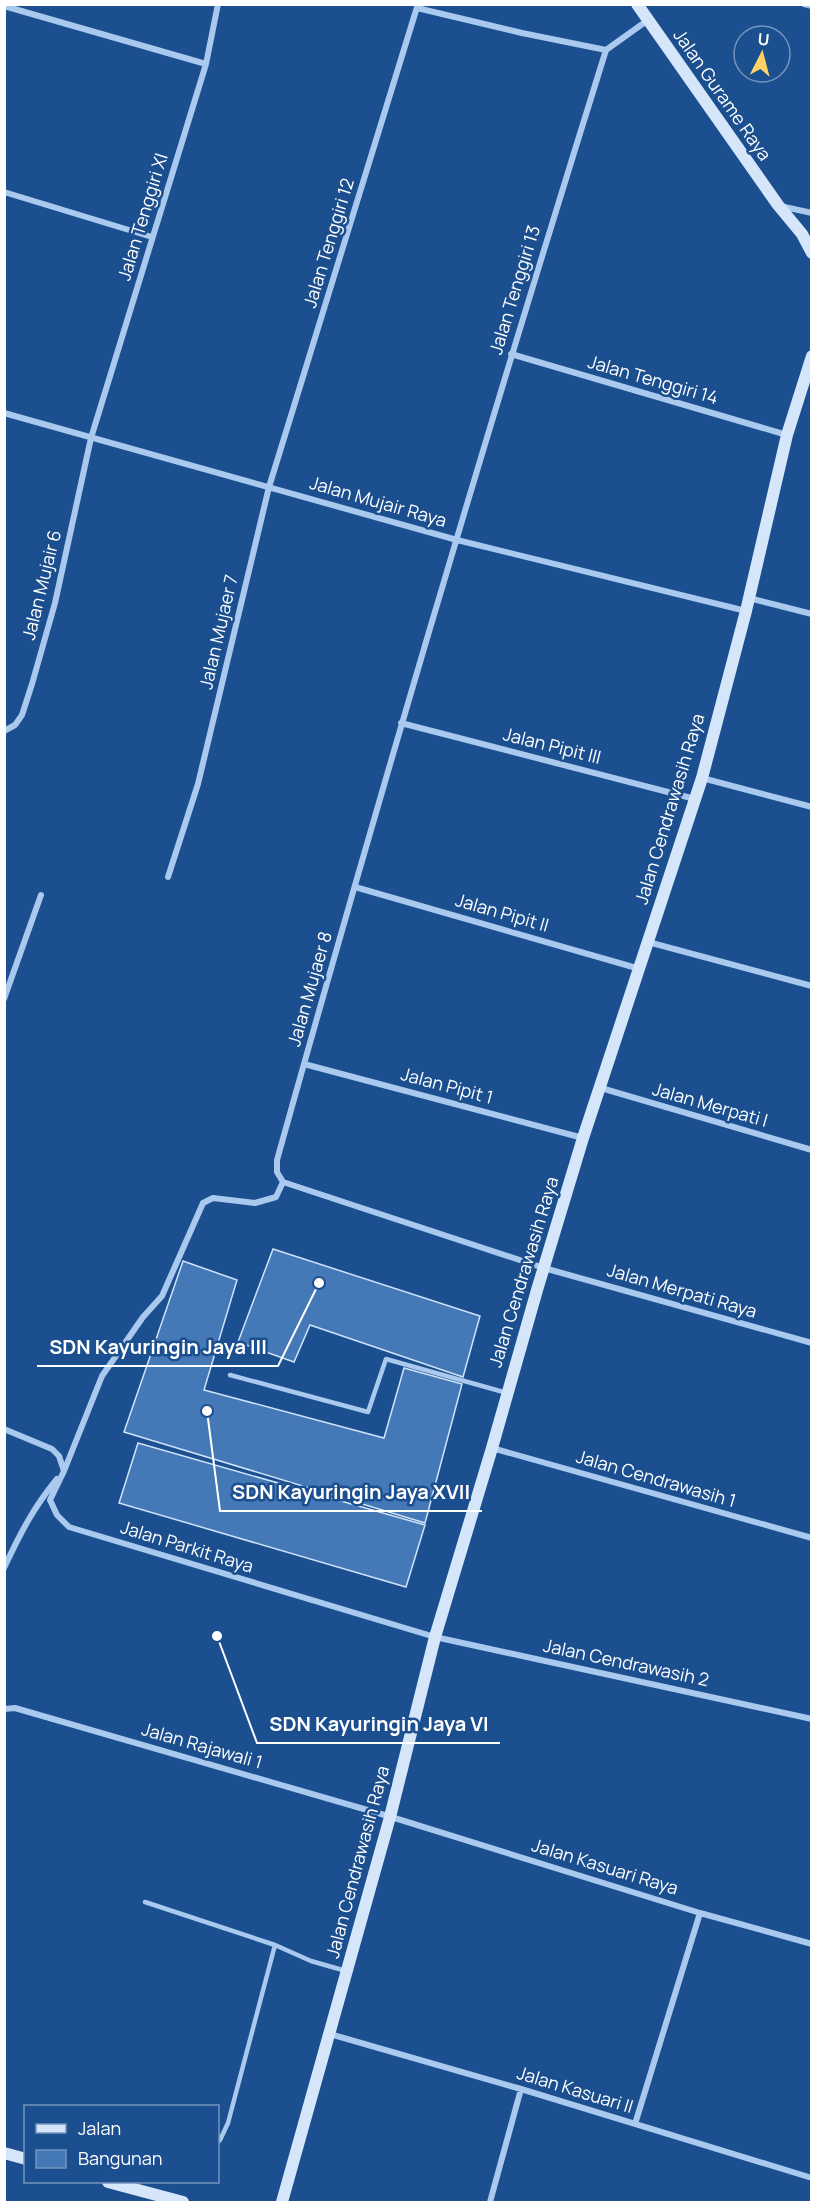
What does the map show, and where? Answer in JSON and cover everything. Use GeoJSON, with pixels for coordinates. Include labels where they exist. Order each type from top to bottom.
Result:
{"type":"FeatureCollection","features":[{"type":"Feature","properties":{"kind":"street","name":"Jalan Tenggiri XI"},"geometry":{"type":"LineString","coordinates":[[91,438],[206,64],[218,4]]}},
{"type":"Feature","properties":{"kind":"street","name":"Jalan Gurame Raya"},"geometry":{"type":"LineString","coordinates":[[637,4],[778,205]]}},
{"type":"Feature","properties":{"kind":"street"},"geometry":{"type":"LineString","coordinates":[[804,4],[812,6]]}},
{"type":"Feature","properties":{"kind":"street"},"geometry":{"type":"LineString","coordinates":[[4,6],[206,64]]}},
{"type":"Feature","properties":{"kind":"street"},"geometry":{"type":"LineString","coordinates":[[417,6],[522,33],[606,50],[648,20]]}},
{"type":"Feature","properties":{"kind":"street","name":"Jalan Tenggiri 12"},"geometry":{"type":"LineString","coordinates":[[269,487],[417,6]]}},
{"type":"Feature","properties":{"kind":"street","name":"Jalan Tenggiri 13"},"geometry":{"type":"LineString","coordinates":[[457,540],[511,354],[606,50]]}},
{"type":"Feature","properties":{"kind":"street"},"geometry":{"type":"LineString","coordinates":[[4,192],[152,237]]}},
{"type":"Feature","properties":{"kind":"street"},"geometry":{"type":"LineString","coordinates":[[778,205],[812,213]]}},
{"type":"Feature","properties":{"kind":"street"},"geometry":{"type":"LineString","coordinates":[[778,205],[802,234],[812,253]]}},
{"type":"Feature","properties":{"kind":"street","name":"Jalan Tenggiri 14"},"geometry":{"type":"LineString","coordinates":[[511,354],[788,435]]}},
{"type":"Feature","properties":{"kind":"street","name":"Jalan Cendrawasih Raya"},"geometry":{"type":"LineString","coordinates":[[282,2202],[390,1817],[435,1637],[583,1138],[702,778],[746,611],[788,435],[812,356]]}},
{"type":"Feature","properties":{"kind":"street","name":"Jalan Mujair Raya"},"geometry":{"type":"LineString","coordinates":[[4,413],[457,540],[746,611]]}},
{"type":"Feature","properties":{"kind":"street","name":"Jalan Mujair 6"},"geometry":{"type":"LineString","coordinates":[[4,730],[15,725],[22,715],[32,684],[55,603],[91,438]]}},
{"type":"Feature","properties":{"kind":"street","name":"Jalan Mujaer 7"},"geometry":{"type":"LineString","coordinates":[[168,877],[198,784],[269,487]]}},
{"type":"Feature","properties":{"kind":"street","name":"Jalan Mujaer 8"},"geometry":{"type":"LineString","coordinates":[[283,1182],[277,1172],[277,1160],[401,723],[457,540]]}},
{"type":"Feature","properties":{"kind":"street"},"geometry":{"type":"LineString","coordinates":[[749,598],[812,614]]}},
{"type":"Feature","properties":{"kind":"street","name":"Jalan Pipit III"},"geometry":{"type":"LineString","coordinates":[[401,723],[695,799]]}},
{"type":"Feature","properties":{"kind":"street"},"geometry":{"type":"LineString","coordinates":[[702,778],[812,807]]}},
{"type":"Feature","properties":{"kind":"street","name":"Jalan Pipit II"},"geometry":{"type":"LineString","coordinates":[[356,887],[639,969]]}},
{"type":"Feature","properties":{"kind":"street"},"geometry":{"type":"LineString","coordinates":[[4,999],[41,895]]}},
{"type":"Feature","properties":{"kind":"street"},"geometry":{"type":"LineString","coordinates":[[648,942],[812,986]]}},
{"type":"Feature","properties":{"kind":"street","name":"Jalan Pipit 1"},"geometry":{"type":"LineString","coordinates":[[304,1064],[583,1138]]}},
{"type":"Feature","properties":{"kind":"street","name":"Jalan Merpati I"},"geometry":{"type":"LineString","coordinates":[[601,1088],[812,1150]]}},
{"type":"Feature","properties":{"kind":"street"},"geometry":{"type":"LineString","coordinates":[[4,1568],[21,1530],[37,1503],[64,1471],[102,1376],[143,1317],[162,1296],[203,1203],[213,1198],[255,1203],[276,1197],[283,1182],[544,1268]]}},
{"type":"Feature","properties":{"kind":"street","name":"Jalan Merpati Raya"},"geometry":{"type":"LineString","coordinates":[[544,1268],[812,1343]]}},
{"type":"Feature","properties":{"kind":"street"},"geometry":{"type":"LineString","coordinates":[[4,1429],[51,1449],[60,1456],[64,1471]]}},
{"type":"Feature","properties":{"kind":"street","name":"Jalan Cendrawasih 1"},"geometry":{"type":"LineString","coordinates":[[492,1448],[812,1538]]}},
{"type":"Feature","properties":{"kind":"street","name":"Jalan Parkit Raya"},"geometry":{"type":"LineString","coordinates":[[64,1471],[50,1500],[57,1515],[69,1527],[435,1637]]}},
{"type":"Feature","properties":{"kind":"street","name":"Jalan Cendrawasih 2"},"geometry":{"type":"LineString","coordinates":[[435,1637],[812,1719]]}},
{"type":"Feature","properties":{"kind":"street","name":"Jalan Rajawali 1"},"geometry":{"type":"LineString","coordinates":[[4,1709],[15,1708],[390,1817]]}},
{"type":"Feature","properties":{"kind":"street","name":"Jalan Kasuari Raya"},"geometry":{"type":"LineString","coordinates":[[390,1817],[700,1913],[812,1944]]}},
{"type":"Feature","properties":{"kind":"street"},"geometry":{"type":"LineString","coordinates":[[635,2124],[700,1913]]}},
{"type":"Feature","properties":{"kind":"street","name":"Jalan Kasuari II"},"geometry":{"type":"LineString","coordinates":[[329,2034],[521,2089],[812,2178]]}},
{"type":"Feature","properties":{"kind":"street"},"geometry":{"type":"LineString","coordinates":[[490,2202],[521,2089]]}},
{"type":"Feature","properties":{"kind":"street"},"geometry":{"type":"LineString","coordinates":[[4,2153],[24,2158]]}},
{"type":"Feature","properties":{"kind":"street"},"geometry":{"type":"LineString","coordinates":[[115,2183],[183,2202]]}},
{"type":"Feature","properties":{"kind":"lane"},"geometry":{"type":"LineString","coordinates":[[230,1376],[368,1412],[386,1359],[507,1393]]}},
{"type":"Feature","properties":{"kind":"lane"},"geometry":{"type":"LineString","coordinates":[[145,1902],[275,1945],[311,1961],[347,1971]]}},
{"type":"Feature","properties":{"kind":"lane"},"geometry":{"type":"LineString","coordinates":[[219,2141],[228,2123],[275,1945]]}},
{"type":"Feature","properties":{"kind":"building"},"geometry":{"type":"Polygon","coordinates":[[[273,1249],[480,1316],[463,1377],[310,1325],[294,1362],[238,1342],[273,1249]]]}},
{"type":"Feature","properties":{"kind":"building"},"geometry":{"type":"Polygon","coordinates":[[[183,1261],[237,1280],[204,1390],[384,1438],[404,1368],[462,1384],[425,1523],[124,1432],[183,1261]]]}},
{"type":"Feature","properties":{"kind":"building"},"geometry":{"type":"Polygon","coordinates":[[[138,1443],[425,1525],[406,1587],[119,1503],[138,1443]]]}},
{"type":"Feature","properties":{"kind":"place","name":"SDN Kayuringin Jaya III"},"geometry":{"type":"Point","coordinates":[319,1283]}},
{"type":"Feature","properties":{"kind":"place","name":"SDN Kayuringin Jaya XVII"},"geometry":{"type":"Point","coordinates":[207,1411]}},
{"type":"Feature","properties":{"kind":"place","name":"SDN Kayuringin Jaya VI"},"geometry":{"type":"Point","coordinates":[217,1636]}}]}
